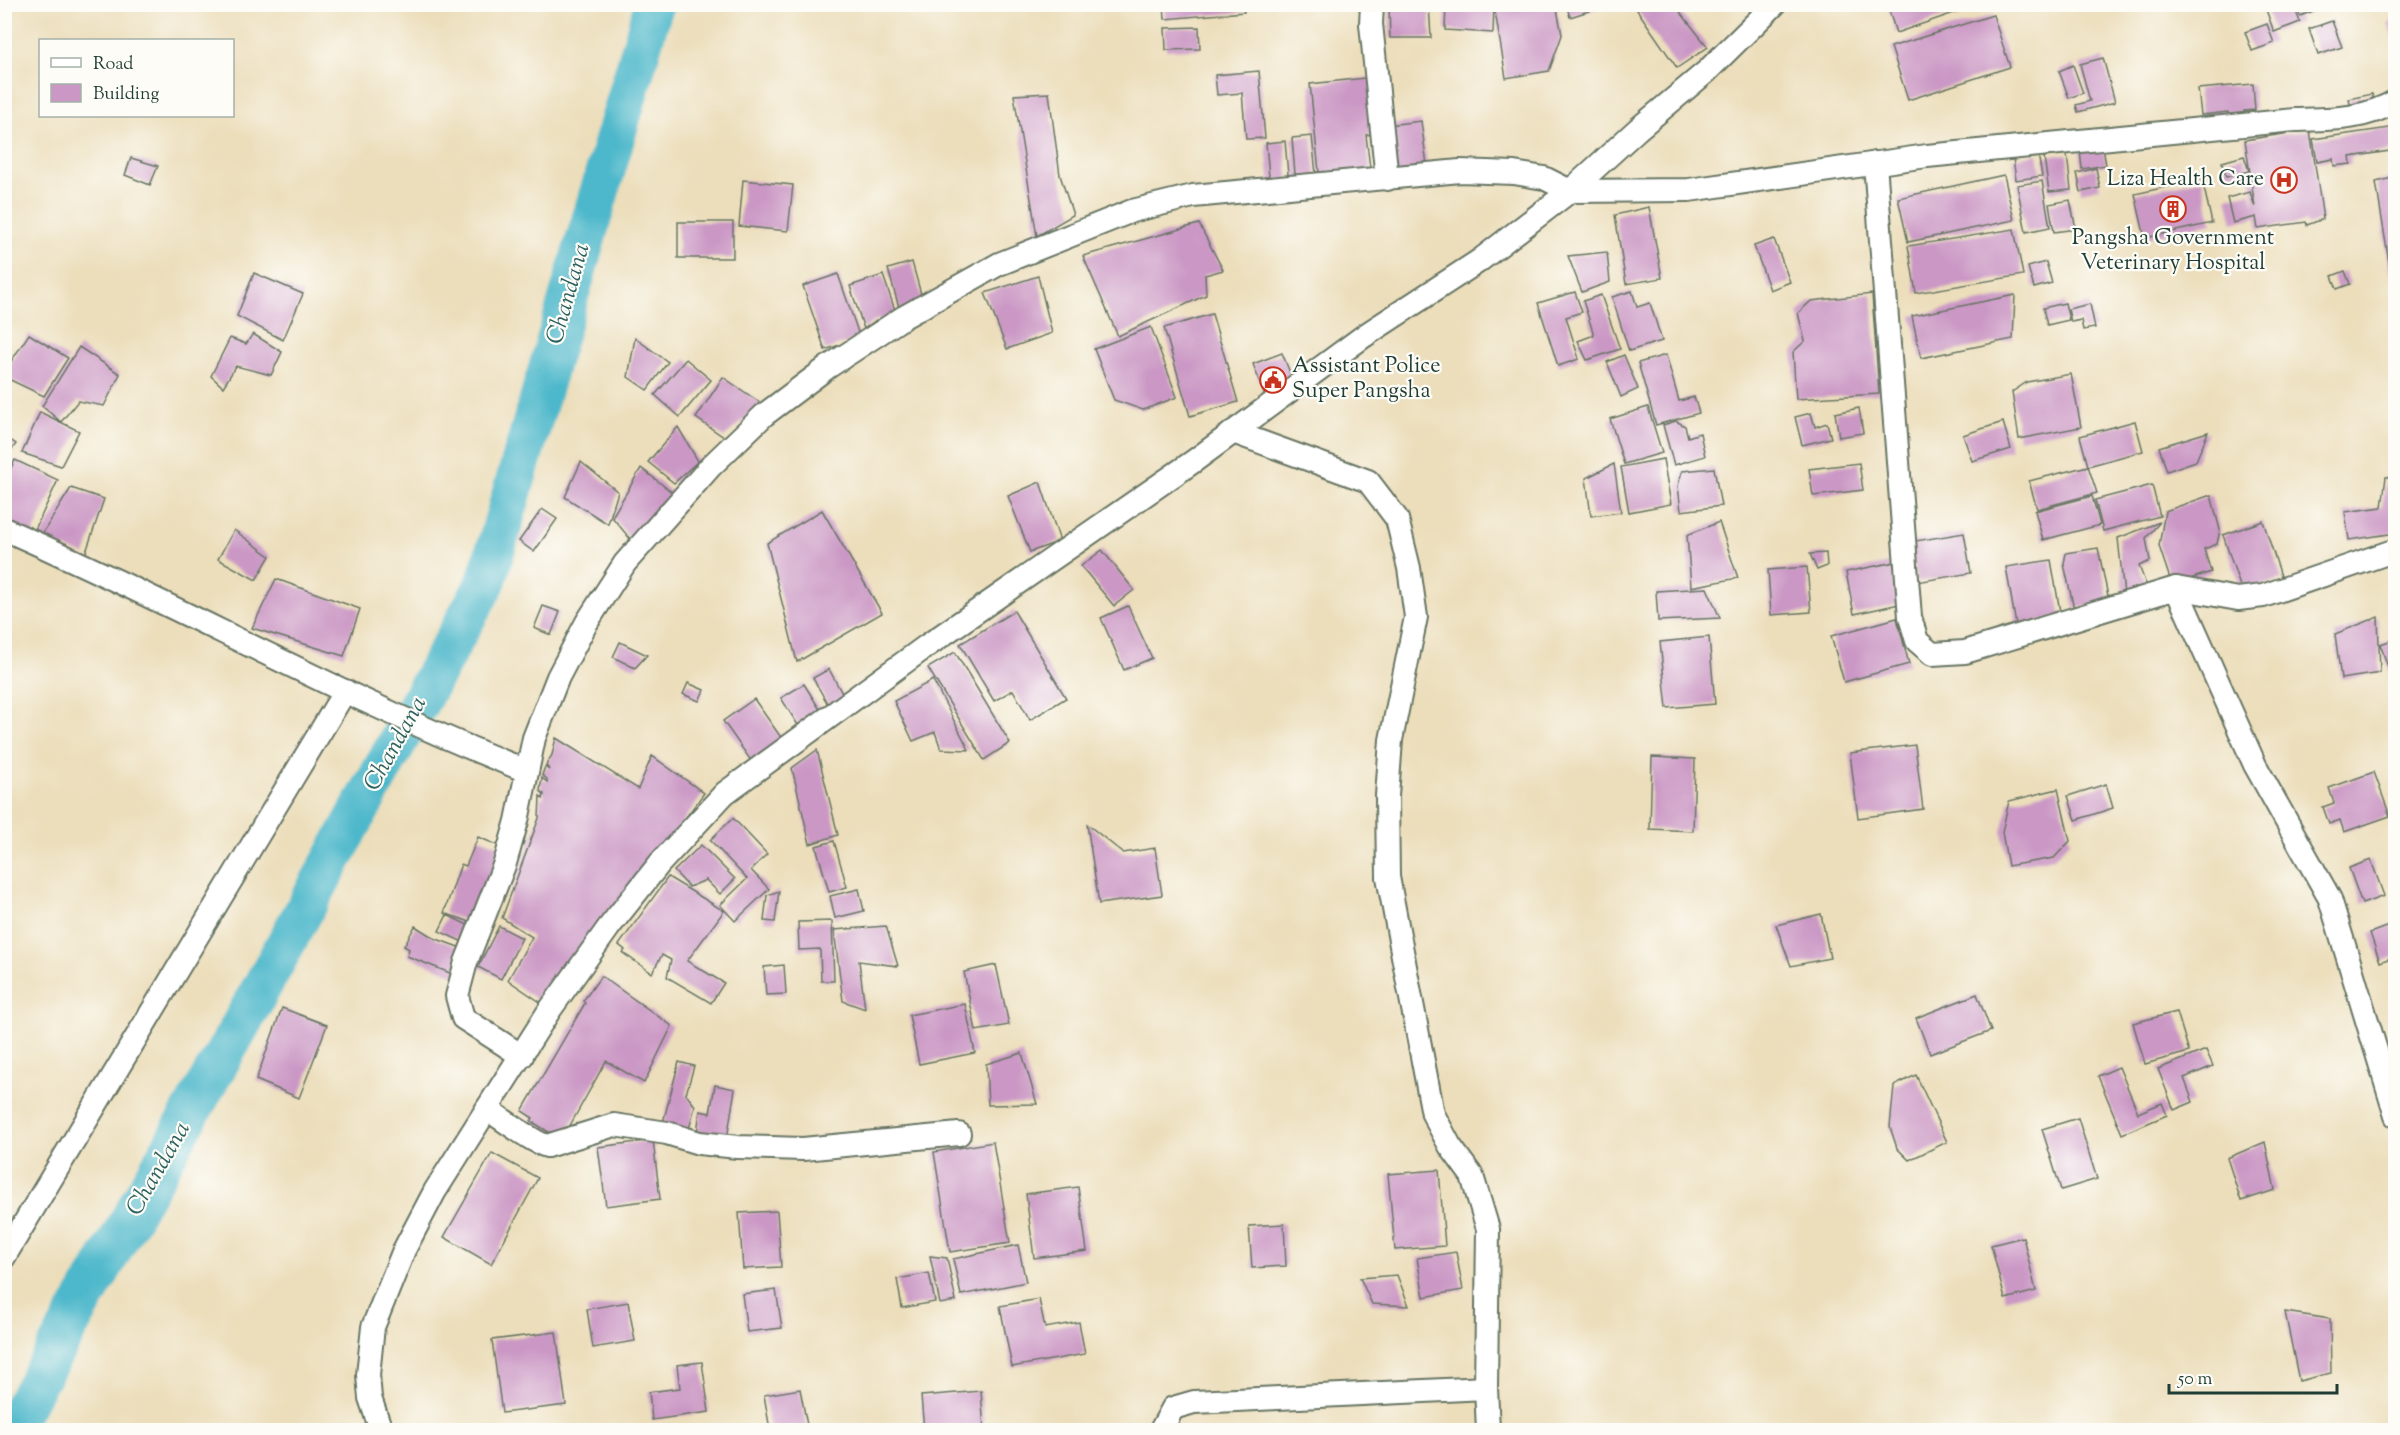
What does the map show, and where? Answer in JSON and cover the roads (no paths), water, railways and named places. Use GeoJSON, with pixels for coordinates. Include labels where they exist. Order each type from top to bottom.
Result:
{"type":"FeatureCollection","features":[{"type":"Feature","properties":{"kind":"street"},"geometry":{"type":"LineString","coordinates":[[1372,4],[1371,24],[1387,178]]}},
{"type":"Feature","properties":{"kind":"street"},"geometry":{"type":"LineString","coordinates":[[381,1431],[370,1398],[368,1375],[373,1327],[404,1250],[435,1191],[549,1011],[609,927],[660,863],[725,793],[928,645],[1233,432],[1364,336],[1479,261],[1570,191],[1638,129],[1706,72],[1775,4]]}},
{"type":"Feature","properties":{"kind":"street"},"geometry":{"type":"LineString","coordinates":[[522,1056],[463,1018],[457,996],[466,962],[505,863],[517,821],[534,738],[558,677],[587,622],[625,563],[711,466],[764,415],[828,367],[904,317],[999,264],[1132,211],[1193,196],[1460,171],[1514,173],[1544,178],[1570,191],[1689,190],[1875,163],[2295,120],[2356,117],[2377,112],[2395,101]]}},
{"type":"Feature","properties":{"kind":"street"},"geometry":{"type":"LineString","coordinates":[[1875,163],[1910,618],[1917,641],[1932,654],[1965,652],[2176,588],[2238,598],[2263,596],[2396,550]]}},
{"type":"Feature","properties":{"kind":"street"},"geometry":{"type":"LineString","coordinates":[[1233,432],[1368,481],[1397,519],[1409,568],[1416,618],[1391,740],[1388,877],[1432,1114],[1450,1146],[1472,1176],[1488,1229],[1486,1388],[1488,1431]]}},
{"type":"Feature","properties":{"kind":"street"},"geometry":{"type":"LineString","coordinates":[[4,529],[83,563],[376,707],[527,771]]}},
{"type":"Feature","properties":{"kind":"street"},"geometry":{"type":"LineString","coordinates":[[2176,588],[2255,765],[2331,899],[2396,1116]]}},
{"type":"Feature","properties":{"kind":"street"},"geometry":{"type":"LineString","coordinates":[[4,1257],[345,691]]}},
{"type":"Feature","properties":{"kind":"street"},"geometry":{"type":"LineString","coordinates":[[487,1109],[527,1134],[538,1144],[547,1146],[614,1125],[667,1133],[699,1143],[804,1149],[959,1134]]}},
{"type":"Feature","properties":{"kind":"street"},"geometry":{"type":"LineString","coordinates":[[1161,1431],[1173,1408],[1194,1402],[1486,1388]]}},
{"type":"Feature","properties":{"kind":"waterway","name":"Chandana"},"geometry":{"type":"LineString","coordinates":[[10,1430],[239,1028],[486,582],[654,4]]}},
{"type":"Feature","properties":{"kind":"place","name":"Liza Health Care"},"geometry":{"type":"Point","coordinates":[2284,180]}},
{"type":"Feature","properties":{"kind":"place","name":"Pangsha Government Veterinary Hospital"},"geometry":{"type":"Point","coordinates":[2173,209]}},
{"type":"Feature","properties":{"kind":"place","name":"Assistant Police Super Pangsha"},"geometry":{"type":"Point","coordinates":[1273,380]}}]}
